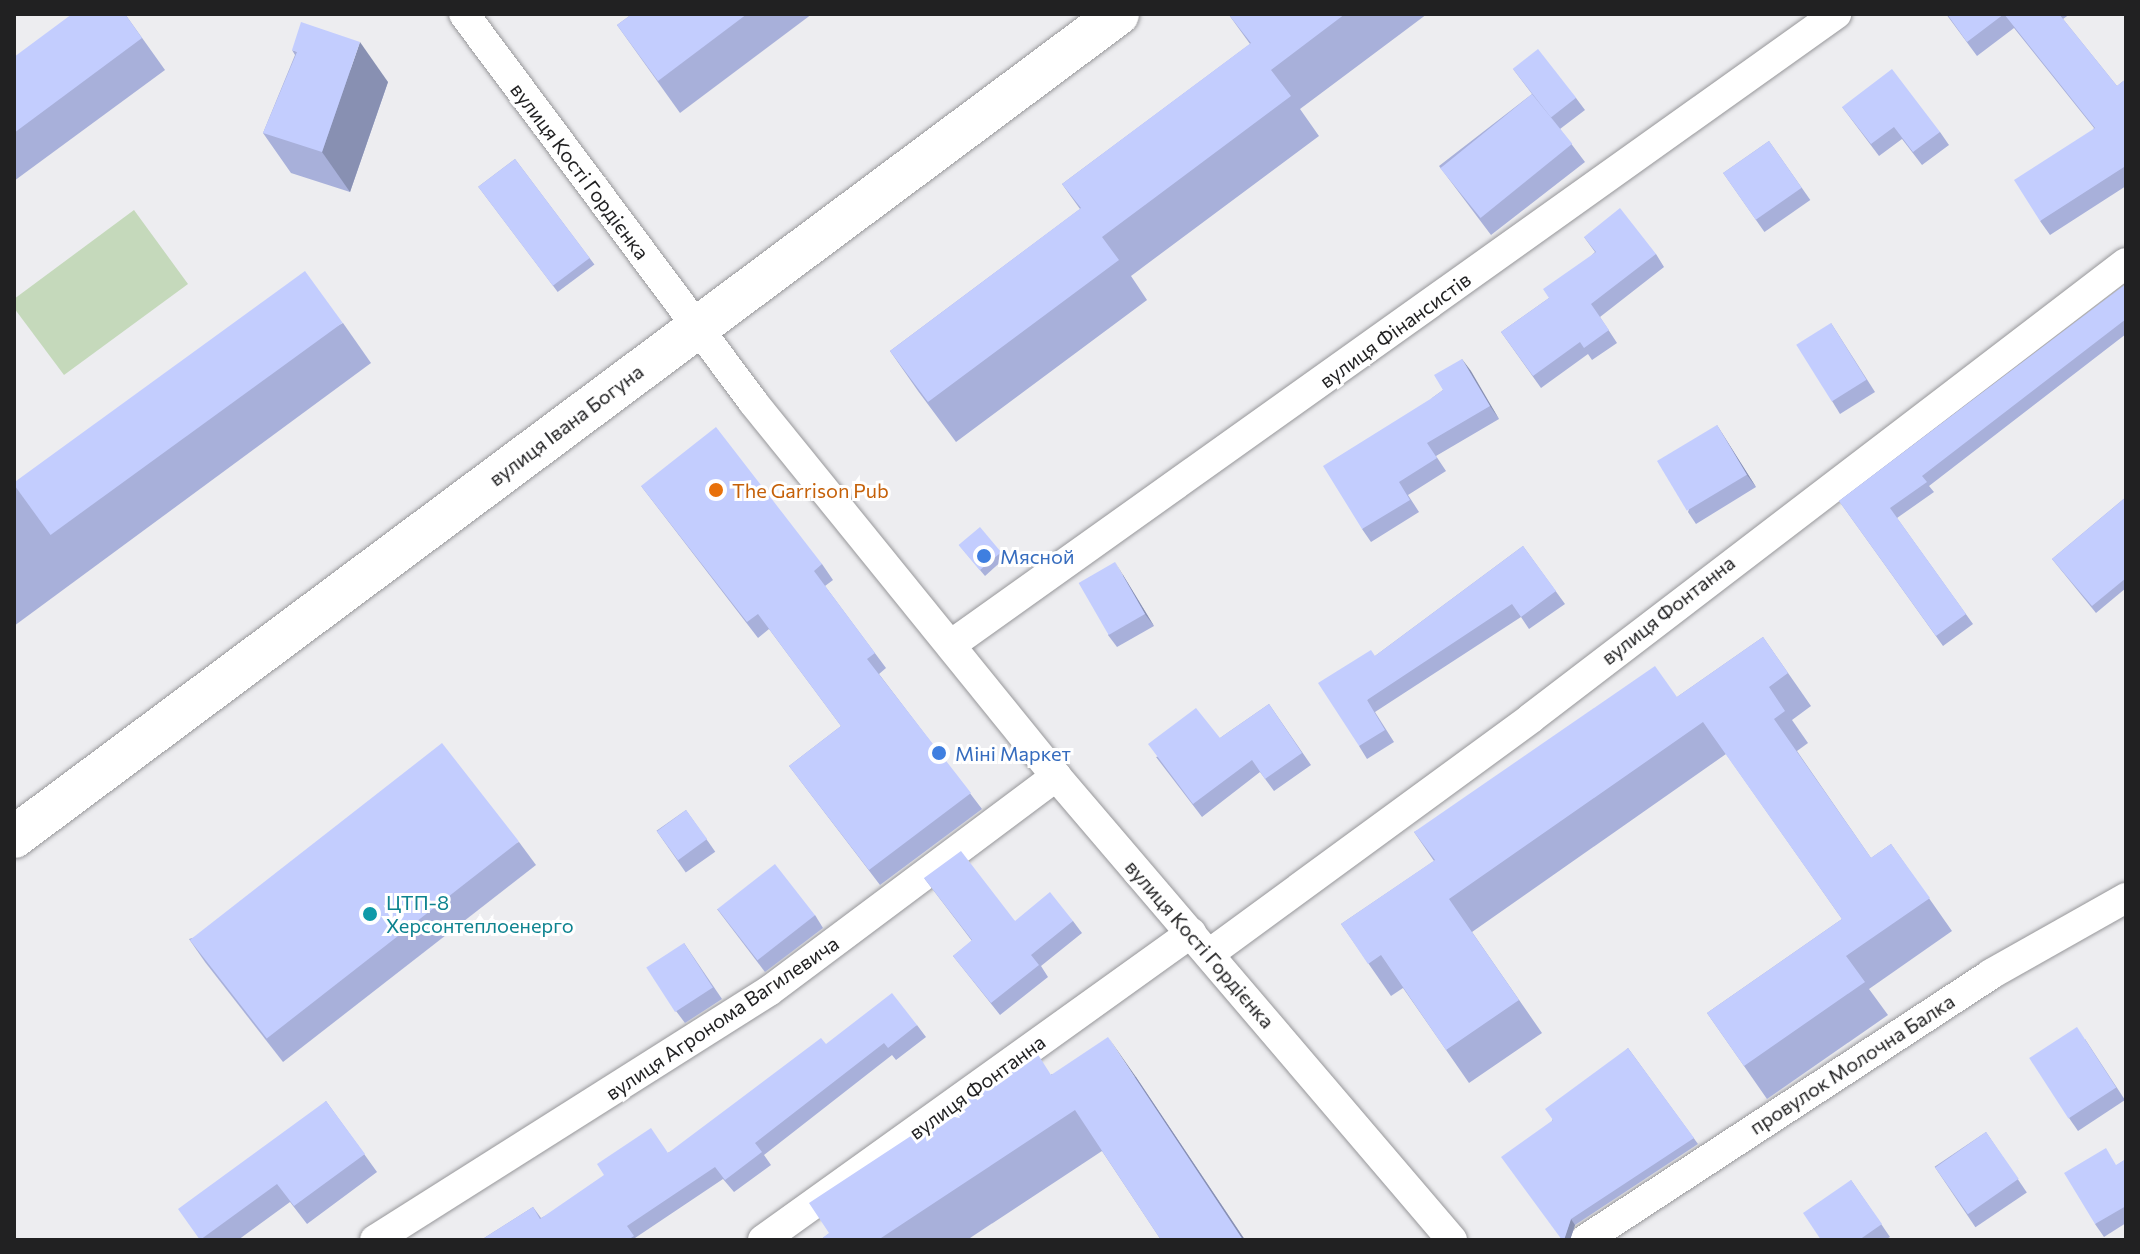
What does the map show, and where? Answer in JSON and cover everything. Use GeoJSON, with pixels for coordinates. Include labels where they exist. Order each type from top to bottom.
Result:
{"type":"FeatureCollection","features":[{"type":"Feature","properties":{"kind":"street","name":"вулиця Кості Гордієнка"},"geometry":{"type":"LineString","coordinates":[[464,14],[697,328],[1056,776],[1452,1240]]}},
{"type":"Feature","properties":{"kind":"street","name":"вулиця Івана Богуна"},"geometry":{"type":"LineString","coordinates":[[14,837],[1118,14]]}},
{"type":"Feature","properties":{"kind":"street","name":"вулиця Фінансистів"},"geometry":{"type":"LineString","coordinates":[[952,644],[1836,14]]}},
{"type":"Feature","properties":{"kind":"street","name":"вулиця Фонтанна"},"geometry":{"type":"LineString","coordinates":[[763,1240],[1531,718],[2126,263]]}},
{"type":"Feature","properties":{"kind":"street","name":"вулиця Агронома Вагилевича"},"geometry":{"type":"LineString","coordinates":[[375,1240],[769,991],[1056,776]]}},
{"type":"Feature","properties":{"kind":"street","name":"провулок Молочна Балка"},"geometry":{"type":"LineString","coordinates":[[1585,1240],[1991,974],[2126,898]]}},
{"type":"Feature","properties":{"kind":"green space"},"geometry":{"type":"Polygon","coordinates":[[[134,210],[188,284],[64,375],[14,308],[14,299],[134,210]]]}},
{"type":"Feature","properties":{"kind":"building"},"geometry":{"type":"Polygon","coordinates":[[[72,14],[125,14],[142,38],[14,133],[14,57],[72,14]]]}},
{"type":"Feature","properties":{"kind":"building"},"geometry":{"type":"Polygon","coordinates":[[[632,14],[747,14],[658,81],[617,25],[632,14]]]}},
{"type":"Feature","properties":{"kind":"building"},"geometry":{"type":"Polygon","coordinates":[[[1231,14],[1345,14],[1271,70],[1291,96],[1102,237],[1119,260],[928,402],[890,351],[1081,208],[1062,184],[1251,43],[1231,14]]]}},
{"type":"Feature","properties":{"kind":"building"},"geometry":{"type":"Polygon","coordinates":[[[1947,14],[2004,14],[1967,42],[1947,14]]]}},
{"type":"Feature","properties":{"kind":"building"},"geometry":{"type":"Polygon","coordinates":[[[2004,14],[2059,14],[2117,86],[2126,79],[2126,170],[2124,167],[2040,221],[2014,180],[2095,128],[2004,14]]]}},
{"type":"Feature","properties":{"kind":"building"},"geometry":{"type":"Polygon","coordinates":[[[301,22],[360,42],[322,152],[263,133],[297,52],[292,50],[301,22]]]}},
{"type":"Feature","properties":{"kind":"building"},"geometry":{"type":"Polygon","coordinates":[[[1538,49],[1576,98],[1551,118],[1513,69],[1538,49]]]}},
{"type":"Feature","properties":{"kind":"building"},"geometry":{"type":"Polygon","coordinates":[[[1892,69],[1940,132],[1913,152],[1894,127],[1871,144],[1842,107],[1892,69]]]}},
{"type":"Feature","properties":{"kind":"building"},"geometry":{"type":"Polygon","coordinates":[[[1532,94],[1572,144],[1481,218],[1440,168],[1532,94]]]}},
{"type":"Feature","properties":{"kind":"building"},"geometry":{"type":"Polygon","coordinates":[[[1769,141],[1802,188],[1756,220],[1723,173],[1769,141]]]}},
{"type":"Feature","properties":{"kind":"building"},"geometry":{"type":"Polygon","coordinates":[[[515,159],[590,258],[553,286],[478,187],[515,159]]]}},
{"type":"Feature","properties":{"kind":"building"},"geometry":{"type":"Polygon","coordinates":[[[1620,208],[1656,254],[1591,304],[1609,330],[1584,348],[1580,342],[1533,376],[1501,332],[1549,298],[1543,289],[1596,252],[1584,237],[1620,208]]]}},
{"type":"Feature","properties":{"kind":"building"},"geometry":{"type":"Polygon","coordinates":[[[305,271],[343,323],[51,535],[14,482],[305,271]]]}},
{"type":"Feature","properties":{"kind":"building"},"geometry":{"type":"Polygon","coordinates":[[[2126,284],[2126,319],[1922,476],[1927,482],[1890,508],[1966,614],[1936,636],[1839,501],[2126,284]]]}},
{"type":"Feature","properties":{"kind":"building"},"geometry":{"type":"Polygon","coordinates":[[[1831,323],[1867,380],[1832,402],[1796,345],[1831,323]]]}},
{"type":"Feature","properties":{"kind":"building"},"geometry":{"type":"Polygon","coordinates":[[[1462,359],[1490,406],[1427,443],[1437,458],[1399,482],[1410,500],[1362,529],[1323,466],[1443,390],[1434,375],[1462,359]]]}},
{"type":"Feature","properties":{"kind":"building"},"geometry":{"type":"Polygon","coordinates":[[[1717,425],[1747,475],[1687,511],[1657,461],[1717,425]]]}},
{"type":"Feature","properties":{"kind":"building"},"geometry":{"type":"Polygon","coordinates":[[[716,427],[822,564],[814,571],[875,653],[867,659],[971,793],[869,870],[789,766],[841,726],[758,614],[747,622],[641,486],[716,427]]]}},
{"type":"Feature","properties":{"kind":"building"},"geometry":{"type":"Polygon","coordinates":[[[2126,497],[2126,578],[2092,606],[2052,559],[2126,497]]]}},
{"type":"Feature","properties":{"kind":"building"},"geometry":{"type":"Polygon","coordinates":[[[980,527],[1001,552],[980,570],[959,545],[980,527]]]}},
{"type":"Feature","properties":{"kind":"building"},"geometry":{"type":"Polygon","coordinates":[[[1523,546],[1556,591],[1521,617],[1512,604],[1367,700],[1385,730],[1359,746],[1318,683],[1371,650],[1375,656],[1523,546]]]}},
{"type":"Feature","properties":{"kind":"building"},"geometry":{"type":"Polygon","coordinates":[[[1115,562],[1145,614],[1109,635],[1079,583],[1115,562]]]}},
{"type":"Feature","properties":{"kind":"building"},"geometry":{"type":"Polygon","coordinates":[[[1763,637],[1788,673],[1769,687],[1785,711],[1774,719],[1871,858],[1891,844],[1930,898],[1846,956],[1865,982],[1744,1066],[1707,1013],[1842,919],[1703,722],[1449,899],[1519,1000],[1446,1050],[1381,955],[1368,964],[1341,924],[1435,860],[1414,832],[1655,666],[1677,697],[1763,637]]]}},
{"type":"Feature","properties":{"kind":"building"},"geometry":{"type":"Polygon","coordinates":[[[1269,704],[1302,753],[1265,779],[1252,760],[1193,804],[1148,744],[1196,708],[1220,738],[1269,704]]]}},
{"type":"Feature","properties":{"kind":"building","name":"ЦТП-8 Херсонтеплоенерго"},"geometry":{"type":"Polygon","coordinates":[[[442,743],[519,842],[267,1039],[190,940],[442,743]]]}},
{"type":"Feature","properties":{"kind":"building"},"geometry":{"type":"Polygon","coordinates":[[[686,810],[707,839],[678,860],[657,831],[686,810]]]}},
{"type":"Feature","properties":{"kind":"building"},"geometry":{"type":"Polygon","coordinates":[[[961,851],[1015,921],[1050,892],[1073,921],[1031,955],[1039,965],[991,1003],[953,956],[972,940],[924,878],[961,851]]]}},
{"type":"Feature","properties":{"kind":"building"},"geometry":{"type":"Polygon","coordinates":[[[775,864],[815,915],[757,960],[717,909],[775,864]]]}},
{"type":"Feature","properties":{"kind":"building"},"geometry":{"type":"Polygon","coordinates":[[[684,943],[713,987],[675,1012],[646,968],[684,943]]]}},
{"type":"Feature","properties":{"kind":"building"},"geometry":{"type":"Polygon","coordinates":[[[892,993],[917,1025],[888,1048],[884,1043],[755,1143],[762,1152],[725,1180],[715,1167],[627,1226],[634,1236],[628,1240],[481,1240],[533,1207],[540,1219],[604,1175],[597,1164],[651,1128],[668,1153],[821,1038],[826,1044],[892,993]]]}},
{"type":"Feature","properties":{"kind":"building"},"geometry":{"type":"Polygon","coordinates":[[[2077,1027],[2116,1087],[2068,1118],[2029,1058],[2077,1027]]]}},
{"type":"Feature","properties":{"kind":"building"},"geometry":{"type":"Polygon","coordinates":[[[1108,1037],[1243,1240],[1161,1240],[1075,1110],[878,1240],[820,1240],[829,1233],[809,1203],[1037,1053],[1051,1075],[1108,1037]]]}},
{"type":"Feature","properties":{"kind":"building"},"geometry":{"type":"Polygon","coordinates":[[[1628,1048],[1694,1138],[1571,1219],[1562,1240],[1501,1157],[1553,1120],[1545,1109],[1628,1048]]]}},
{"type":"Feature","properties":{"kind":"building"},"geometry":{"type":"Polygon","coordinates":[[[326,1101],[365,1154],[294,1206],[277,1184],[200,1240],[178,1209],[326,1101]]]}},
{"type":"Feature","properties":{"kind":"building"},"geometry":{"type":"Polygon","coordinates":[[[1986,1132],[2019,1179],[1968,1214],[1935,1168],[1986,1132]]]}},
{"type":"Feature","properties":{"kind":"building"},"geometry":{"type":"Polygon","coordinates":[[[2106,1148],[2116,1165],[2126,1159],[2126,1206],[2095,1224],[2064,1173],[2106,1148]]]}},
{"type":"Feature","properties":{"kind":"building"},"geometry":{"type":"Polygon","coordinates":[[[1851,1180],[1882,1224],[1859,1240],[1821,1240],[1803,1213],[1851,1180]]]}},
{"type":"Feature","properties":{"kind":"place","name":"The Garrison Pub"},"geometry":{"type":"Point","coordinates":[716,490]}},
{"type":"Feature","properties":{"kind":"place","name":"Мясной"},"geometry":{"type":"Point","coordinates":[984,556]}},
{"type":"Feature","properties":{"kind":"place","name":"Міні Маркет"},"geometry":{"type":"Point","coordinates":[939,753]}},
{"type":"Feature","properties":{"kind":"place","name":"ЦТП-8 Херсонтеплоенерго"},"geometry":{"type":"Point","coordinates":[370,914]}}]}
